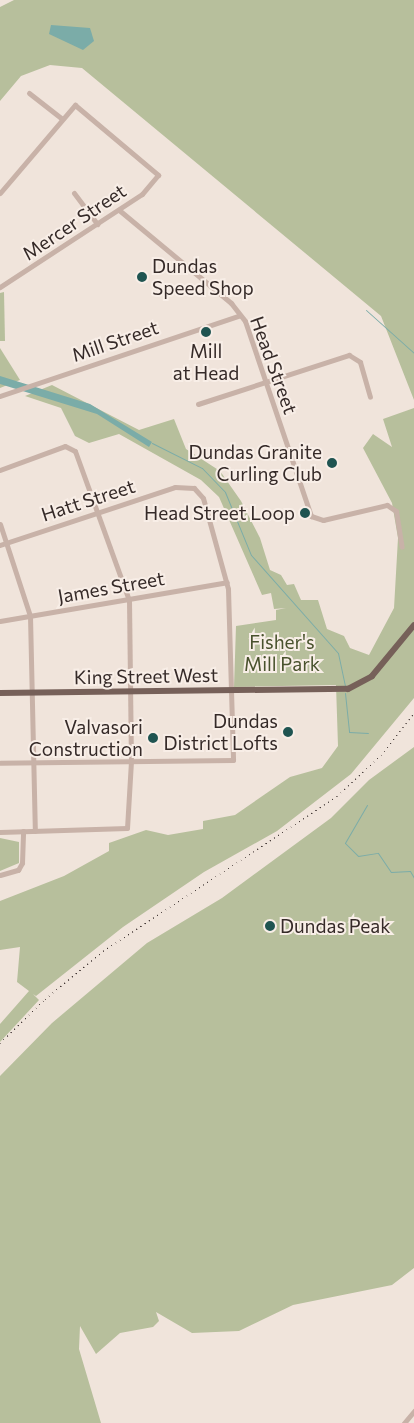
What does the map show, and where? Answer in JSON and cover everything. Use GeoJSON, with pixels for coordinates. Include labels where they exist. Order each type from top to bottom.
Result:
{"type":"FeatureCollection","features":[{"type":"Feature","properties":{"kind":"main road","name":"King Street West"},"geometry":{"type":"LineString","coordinates":[[0,693],[348,689],[372,676],[414,625]]}},
{"type":"Feature","properties":{"kind":"street"},"geometry":{"type":"LineString","coordinates":[[0,193],[61,118],[29,93]]}},
{"type":"Feature","properties":{"kind":"street","name":"Mercer Street"},"geometry":{"type":"LineString","coordinates":[[0,287],[152,187],[158,175],[80,106],[71,107],[61,118]]}},
{"type":"Feature","properties":{"kind":"street"},"geometry":{"type":"LineString","coordinates":[[74,192],[97,224]]}},
{"type":"Feature","properties":{"kind":"street","name":"Head Street"},"geometry":{"type":"LineString","coordinates":[[119,210],[240,315],[312,516],[323,520],[387,505],[396,511],[402,547]]}},
{"type":"Feature","properties":{"kind":"street","name":"Mill Street"},"geometry":{"type":"LineString","coordinates":[[0,396],[240,315]]}},
{"type":"Feature","properties":{"kind":"street"},"geometry":{"type":"LineString","coordinates":[[198,404],[353,356],[360,362],[370,397]]}},
{"type":"Feature","properties":{"kind":"street"},"geometry":{"type":"LineString","coordinates":[[0,470],[70,447],[99,511],[129,600],[131,691],[131,761],[127,828],[0,832]]}},
{"type":"Feature","properties":{"kind":"street","name":"Hatt Street"},"geometry":{"type":"LineString","coordinates":[[0,545],[99,511],[185,486],[203,498],[227,582]]}},
{"type":"Feature","properties":{"kind":"street"},"geometry":{"type":"LineString","coordinates":[[0,524],[30,616],[35,831]]}},
{"type":"Feature","properties":{"kind":"street"},"geometry":{"type":"LineString","coordinates":[[0,763],[232,760],[227,582]]}},
{"type":"Feature","properties":{"kind":"street","name":"James Street"},"geometry":{"type":"LineString","coordinates":[[0,621],[227,582]]}},
{"type":"Feature","properties":{"kind":"street"},"geometry":{"type":"LineString","coordinates":[[0,875],[18,870],[23,832]]}},
{"type":"Feature","properties":{"kind":"street"},"geometry":{"type":"LineString","coordinates":[[404,1423],[414,1411]]}},
{"type":"Feature","properties":{"kind":"green space"},"geometry":{"type":"Polygon","coordinates":[[[14,0],[414,0],[414,400],[381,316],[82,68],[50,65],[21,76],[0,101],[0,7],[14,0]]]}},
{"type":"Feature","properties":{"kind":"green space"},"geometry":{"type":"Polygon","coordinates":[[[4,292],[5,341],[0,341],[0,293],[4,292]]]}},
{"type":"Feature","properties":{"kind":"green space"},"geometry":{"type":"Polygon","coordinates":[[[0,348],[20,380],[0,388],[0,348]]]}},
{"type":"Feature","properties":{"kind":"green space","name":"Fisher's Mill Park"},"geometry":{"type":"Polygon","coordinates":[[[52,385],[139,430],[174,419],[186,449],[220,471],[241,501],[260,538],[270,570],[281,575],[287,585],[294,584],[301,600],[318,600],[327,629],[344,636],[350,648],[369,655],[394,608],[398,538],[392,503],[363,448],[373,434],[392,447],[383,419],[414,408],[414,698],[351,774],[277,831],[204,872],[123,927],[36,996],[33,994],[39,1000],[0,1042],[0,1024],[29,991],[17,982],[20,947],[0,950],[0,901],[64,876],[109,851],[109,843],[146,830],[168,835],[203,829],[203,821],[235,815],[290,777],[322,768],[338,746],[336,685],[234,687],[236,626],[276,620],[276,610],[286,608],[274,609],[271,593],[262,595],[219,497],[201,480],[119,434],[89,443],[75,436],[61,408],[25,396],[52,385]]]}},
{"type":"Feature","properties":{"kind":"green space"},"geometry":{"type":"Polygon","coordinates":[[[414,747],[414,1268],[392,1285],[293,1305],[239,1331],[192,1333],[156,1312],[159,1321],[153,1327],[120,1333],[96,1354],[80,1326],[79,1349],[101,1423],[0,1423],[0,1076],[52,1023],[147,943],[222,898],[331,818],[369,780],[414,747]]]}},
{"type":"Feature","properties":{"kind":"green space"},"geometry":{"type":"Polygon","coordinates":[[[0,838],[19,842],[19,863],[0,871],[0,838]]]}},
{"type":"Feature","properties":{"kind":"water"},"geometry":{"type":"Polygon","coordinates":[[[51,25],[90,28],[94,41],[83,50],[49,34],[51,25]]]}},
{"type":"Feature","properties":{"kind":"water"},"geometry":{"type":"Polygon","coordinates":[[[0,376],[90,404],[152,442],[149,447],[97,414],[0,384],[0,376]]]}},
{"type":"Feature","properties":{"kind":"waterway"},"geometry":{"type":"LineString","coordinates":[[366,310],[414,353]]}},
{"type":"Feature","properties":{"kind":"waterway"},"geometry":{"type":"LineString","coordinates":[[152,443],[202,468],[225,492],[251,555],[338,653],[345,686]]}},
{"type":"Feature","properties":{"kind":"waterway"},"geometry":{"type":"LineString","coordinates":[[345,693],[349,732],[368,733]]}},
{"type":"Feature","properties":{"kind":"waterway"},"geometry":{"type":"LineString","coordinates":[[367,805],[345,843],[358,856],[378,853],[391,872],[410,871],[414,878]]}},
{"type":"Feature","properties":{"kind":"railway"},"geometry":{"type":"LineString","coordinates":[[0,1043],[45,999],[103,951],[337,796],[381,755],[414,713]]}},
{"type":"Feature","properties":{"kind":"place","name":"Dundas Speed Shop"},"geometry":{"type":"Point","coordinates":[142,277]}},
{"type":"Feature","properties":{"kind":"place","name":"Mill at Head"},"geometry":{"type":"Point","coordinates":[206,332]}},
{"type":"Feature","properties":{"kind":"place","name":"Dundas Granite Curling Club"},"geometry":{"type":"Point","coordinates":[332,463]}},
{"type":"Feature","properties":{"kind":"place","name":"Head Street Loop"},"geometry":{"type":"Point","coordinates":[305,513]}},
{"type":"Feature","properties":{"kind":"place","name":"Dundas District Lofts"},"geometry":{"type":"Point","coordinates":[288,732]}},
{"type":"Feature","properties":{"kind":"place","name":"Valvasori Construction"},"geometry":{"type":"Point","coordinates":[153,738]}},
{"type":"Feature","properties":{"kind":"place","name":"Dundas Peak"},"geometry":{"type":"Point","coordinates":[270,926]}}]}
